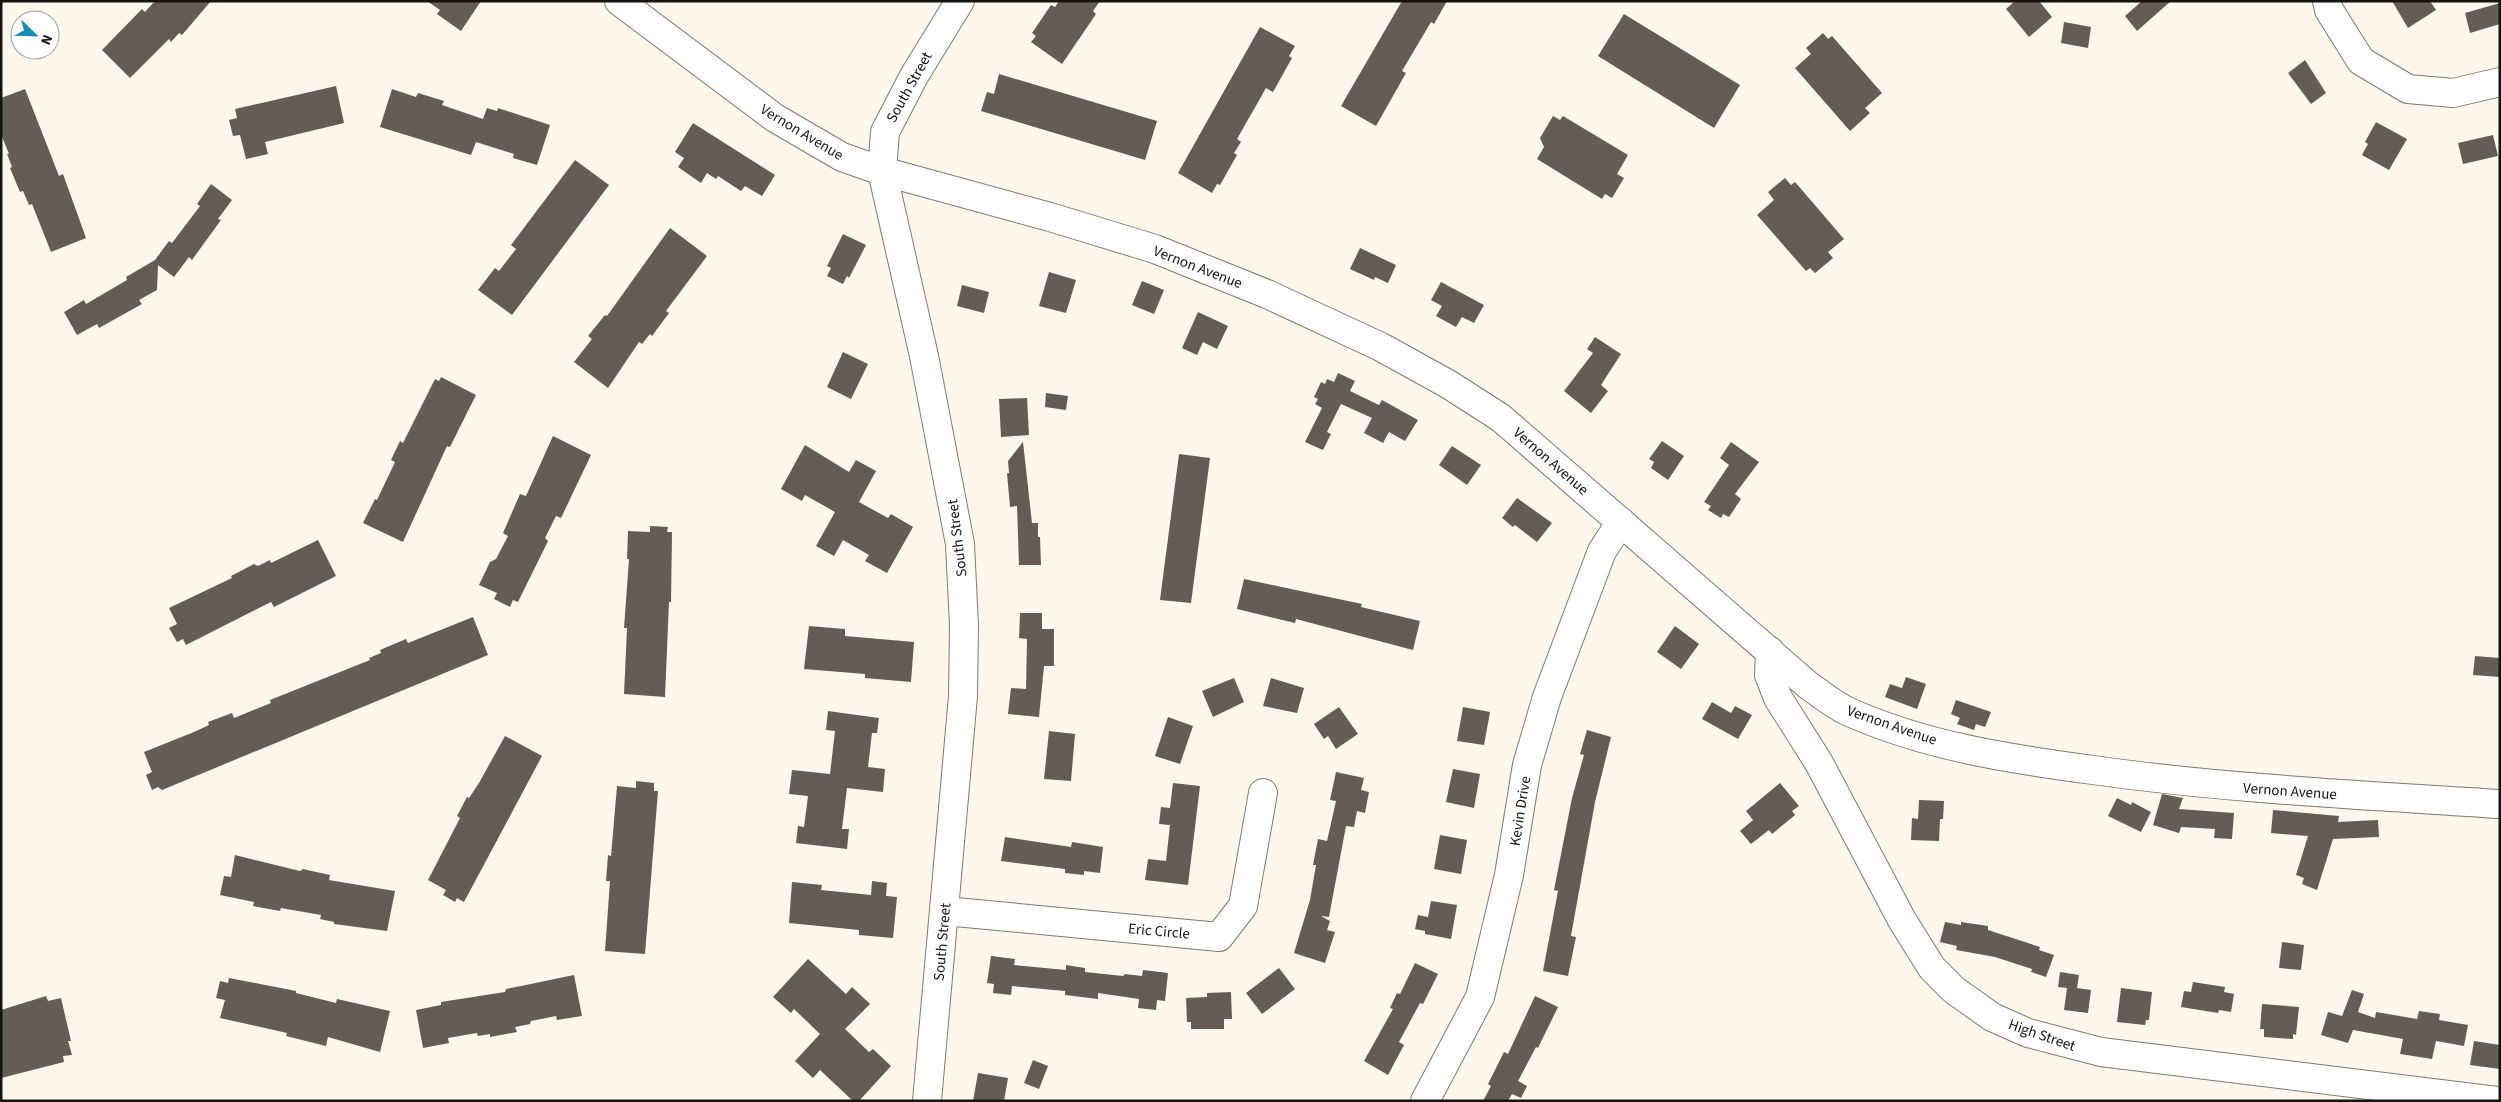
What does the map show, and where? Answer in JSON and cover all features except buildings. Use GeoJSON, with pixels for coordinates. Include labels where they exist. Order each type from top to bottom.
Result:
{"type":"FeatureCollection","features":[{"type":"Feature","properties":{"kind":"street","name":"Vernon Avenue"},"geometry":{"type":"LineString","coordinates":[[619,1],[775,118],[842,157],[882,171],[1050,217],[1155,249],[1267,294],[1381,347],[1448,384],[1501,418],[1809,686],[1846,710],[1899,731],[2023,760],[2248,788],[2500,804]]}},
{"type":"Feature","properties":{"kind":"street","name":"South Street"},"geometry":{"type":"LineString","coordinates":[[927,1101],[963,696],[964,626],[960,544],[926,365],[882,171],[885,132],[914,76],[960,1]]}},
{"type":"Feature","properties":{"kind":"street"},"geometry":{"type":"LineString","coordinates":[[2328,1],[2329,10],[2361,61],[2408,89],[2453,93],[2500,82]]}},
{"type":"Feature","properties":{"kind":"street","name":"Kevin Drive"},"geometry":{"type":"LineString","coordinates":[[1425,1101],[1480,997],[1509,875],[1527,764],[1547,697],[1602,551],[1621,522]]}},
{"type":"Feature","properties":{"kind":"street","name":"High Street"},"geometry":{"type":"LineString","coordinates":[[1770,651],[1770,675],[1778,698],[1819,763],[1902,920],[1932,968],[1954,990],[1992,1017],[2028,1033],[2101,1052],[2497,1101]]}},
{"type":"Feature","properties":{"kind":"street","name":"Eric Circle"},"geometry":{"type":"LineString","coordinates":[[945,911],[1219,937],[1243,906],[1263,793]]}}]}
